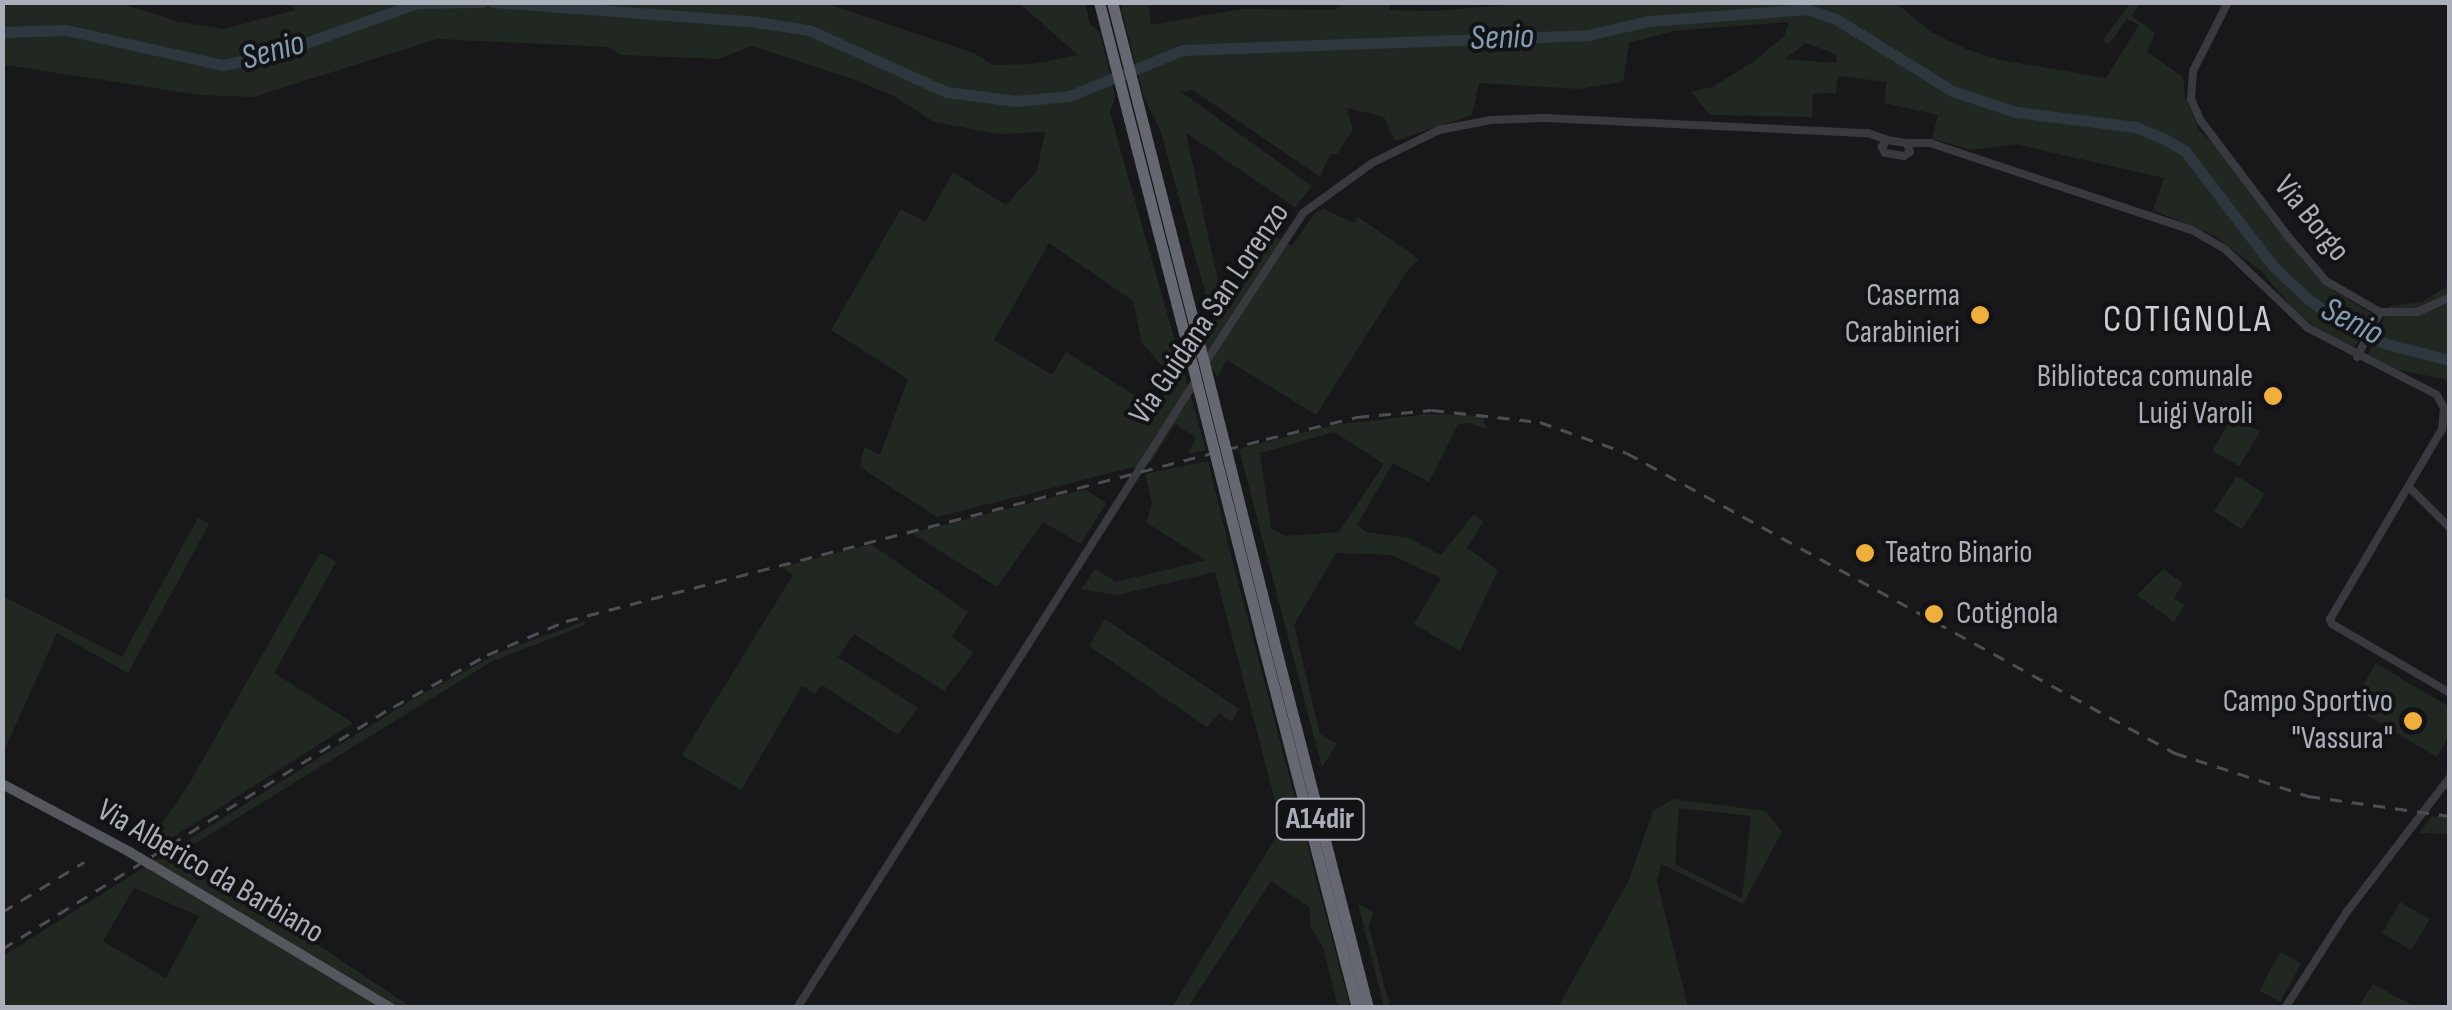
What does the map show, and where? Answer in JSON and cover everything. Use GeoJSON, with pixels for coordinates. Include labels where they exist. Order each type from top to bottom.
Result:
{"type":"FeatureCollection","features":[{"type":"Feature","properties":{"kind":"highway","name":"A14dir"},"geometry":{"type":"LineString","coordinates":[[1099,2],[1112,28],[1190,329],[1357,1008]]}},
{"type":"Feature","properties":{"kind":"highway","name":"A14dir"},"geometry":{"type":"LineString","coordinates":[[1112,2],[1112,28]]}},
{"type":"Feature","properties":{"kind":"highway","name":"A14dir"},"geometry":{"type":"LineString","coordinates":[[1266,631],[1368,1008]]}},
{"type":"Feature","properties":{"kind":"main road","name":"Via Alberico da Barbiano"},"geometry":{"type":"LineString","coordinates":[[2,784],[128,851],[391,1008]]}},
{"type":"Feature","properties":{"kind":"street","name":"Via Borgo"},"geometry":{"type":"LineString","coordinates":[[2228,2],[2194,71],[2191,99],[2208,130],[2314,268],[2378,315]]}},
{"type":"Feature","properties":{"kind":"street","name":"Via Guidana San Lorenzo"},"geometry":{"type":"LineString","coordinates":[[797,1008],[1303,213],[1333,188],[1408,142],[1491,120],[1545,118],[1848,134],[1884,144]]}},
{"type":"Feature","properties":{"kind":"street"},"geometry":{"type":"LineString","coordinates":[[1908,147],[1887,154],[1884,144],[1937,146],[2212,239],[2308,328],[2433,392],[2442,401],[2444,424],[2331,612],[2330,622],[2450,693]]}},
{"type":"Feature","properties":{"kind":"street"},"geometry":{"type":"LineString","coordinates":[[2359,353],[2378,315],[2417,312],[2450,297]]}},
{"type":"Feature","properties":{"kind":"street"},"geometry":{"type":"LineString","coordinates":[[2411,484],[2420,502],[2450,528]]}},
{"type":"Feature","properties":{"kind":"street"},"geometry":{"type":"LineString","coordinates":[[2400,503],[2410,499],[2420,502]]}},
{"type":"Feature","properties":{"kind":"street"},"geometry":{"type":"LineString","coordinates":[[2285,1008],[2346,913],[2450,777]]}},
{"type":"Feature","properties":{"kind":"shaded area"},"geometry":{"type":"Polygon","coordinates":[[[286,2],[825,3],[974,53],[992,65],[1033,64],[1078,55],[1019,3],[1085,3],[1090,24],[1100,33],[1115,96],[1110,113],[1206,450],[1188,454],[1196,438],[1175,424],[1150,463],[937,517],[860,467],[864,447],[880,455],[908,379],[831,330],[901,209],[925,222],[953,172],[1006,205],[1037,171],[1045,132],[997,134],[934,122],[894,96],[752,46],[718,59],[620,55],[609,47],[437,39],[253,97],[200,95],[6,65],[3,71],[3,3],[120,3],[179,22],[224,29],[296,10],[286,2]],[[1049,243],[994,340],[1052,375],[1066,352],[1155,408],[1174,380],[1142,343],[1133,301],[1049,243]]]}},
{"type":"Feature","properties":{"kind":"shaded area"},"geometry":{"type":"Polygon","coordinates":[[[1345,2],[1390,3],[1390,10],[1435,11],[1541,2],[1896,3],[1931,32],[1966,49],[2000,60],[2106,78],[2139,25],[2127,19],[2108,45],[2103,40],[2130,3],[2139,3],[2132,16],[2155,33],[2147,52],[2183,77],[2185,96],[2199,130],[2225,156],[2308,267],[2334,291],[2373,314],[2350,356],[2296,312],[2262,272],[2215,236],[2153,210],[2164,178],[2015,144],[1972,150],[1932,139],[1938,115],[1885,103],[1886,82],[1838,76],[1836,93],[1813,94],[1812,117],[1710,115],[1691,92],[1712,87],[1753,62],[1784,36],[1789,22],[1673,31],[1629,43],[1623,82],[1578,89],[1479,83],[1472,115],[1395,141],[1384,117],[1347,108],[1353,130],[1337,154],[1330,154],[1320,177],[1193,90],[1181,92],[1312,186],[1295,207],[1186,133],[1224,309],[1229,309],[1274,235],[1292,246],[1315,213],[1324,209],[1354,223],[1358,217],[1419,259],[1407,271],[1316,415],[1227,360],[1217,377],[1211,367],[1205,341],[1211,314],[1160,129],[1144,97],[1120,3],[1148,3],[1151,25],[1241,9],[1335,10],[1345,2]],[[1806,43],[1785,59],[1837,63],[1836,54],[1806,43]]]}},
{"type":"Feature","properties":{"kind":"shaded area"},"geometry":{"type":"Polygon","coordinates":[[[2449,285],[2449,380],[2364,363],[2390,306],[2422,302],[2449,285]]]}},
{"type":"Feature","properties":{"kind":"shaded area"},"geometry":{"type":"Polygon","coordinates":[[[1430,414],[1483,416],[1486,429],[1458,424],[1429,482],[1393,463],[1357,525],[1366,532],[1409,538],[1441,555],[1474,514],[1483,522],[1467,548],[1498,570],[1460,651],[1414,624],[1441,578],[1391,555],[1336,553],[1294,625],[1320,734],[1337,744],[1322,767],[1239,449],[1333,425],[1430,414]],[[1334,432],[1260,453],[1271,528],[1285,536],[1339,532],[1384,464],[1334,432]]]}},
{"type":"Feature","properties":{"kind":"shaded area"},"geometry":{"type":"Polygon","coordinates":[[[2233,416],[2260,432],[2239,466],[2212,450],[2233,416]]]}},
{"type":"Feature","properties":{"kind":"shaded area"},"geometry":{"type":"Polygon","coordinates":[[[1208,461],[1350,1007],[1338,1007],[1323,947],[1311,928],[1309,907],[1271,881],[1188,1007],[1172,1007],[1282,827],[1215,572],[1117,595],[1081,589],[1095,569],[1116,582],[1206,560],[1147,523],[1152,502],[1145,474],[1208,461]]]}},
{"type":"Feature","properties":{"kind":"shaded area"},"geometry":{"type":"Polygon","coordinates":[[[2237,476],[2265,494],[2242,529],[2214,511],[2237,476]]]}},
{"type":"Feature","properties":{"kind":"shaded area"},"geometry":{"type":"Polygon","coordinates":[[[1085,489],[1106,503],[1081,544],[1043,522],[997,587],[912,533],[1085,489]]]}},
{"type":"Feature","properties":{"kind":"shaded area"},"geometry":{"type":"Polygon","coordinates":[[[198,518],[209,524],[128,673],[57,633],[3,753],[3,596],[122,657],[198,518]]]}},
{"type":"Feature","properties":{"kind":"shaded area"},"geometry":{"type":"Polygon","coordinates":[[[871,544],[968,612],[952,636],[973,653],[944,691],[854,634],[838,657],[918,708],[898,735],[822,685],[815,694],[802,686],[741,790],[682,755],[793,575],[782,567],[871,544]]]}},
{"type":"Feature","properties":{"kind":"shaded area"},"geometry":{"type":"Polygon","coordinates":[[[320,553],[336,562],[274,673],[353,723],[151,851],[142,843],[158,829],[189,784],[320,553]]]}},
{"type":"Feature","properties":{"kind":"shaded area"},"geometry":{"type":"Polygon","coordinates":[[[2163,569],[2183,583],[2174,598],[2184,605],[2174,622],[2137,595],[2163,569]]]}},
{"type":"Feature","properties":{"kind":"shaded area"},"geometry":{"type":"Polygon","coordinates":[[[1105,619],[1239,709],[1232,722],[1220,713],[1207,727],[1089,646],[1105,619]]]}},
{"type":"Feature","properties":{"kind":"shaded area"},"geometry":{"type":"Polygon","coordinates":[[[585,621],[583,626],[491,662],[180,853],[411,1007],[3,1008],[3,956],[408,702],[500,652],[585,621]],[[134,888],[103,941],[166,978],[199,916],[134,888]]]}},
{"type":"Feature","properties":{"kind":"shaded area","name":"Campo Sportivo \"Vassura\""},"geometry":{"type":"Polygon","coordinates":[[[2376,663],[2449,707],[2449,735],[2437,757],[2351,706],[2376,663]]]}},
{"type":"Feature","properties":{"kind":"shaded area"},"geometry":{"type":"Polygon","coordinates":[[[1673,799],[1766,811],[1782,832],[1743,904],[1661,864],[1657,881],[1688,1007],[1558,1007],[1629,880],[1653,811],[1673,799]],[[1679,808],[1675,864],[1742,898],[1751,816],[1679,808]]]}},
{"type":"Feature","properties":{"kind":"shaded area"},"geometry":{"type":"Polygon","coordinates":[[[2432,816],[2449,817],[2449,834],[2419,833],[2432,816]]]}},
{"type":"Feature","properties":{"kind":"shaded area"},"geometry":{"type":"Polygon","coordinates":[[[2400,902],[2429,919],[2411,950],[2382,933],[2400,902]]]}},
{"type":"Feature","properties":{"kind":"shaded area"},"geometry":{"type":"Polygon","coordinates":[[[1358,904],[1373,912],[1369,927],[1390,1007],[1384,1007],[1358,904]]]}},
{"type":"Feature","properties":{"kind":"shaded area"},"geometry":{"type":"Polygon","coordinates":[[[2280,952],[2301,963],[2281,1002],[2259,991],[2280,952]]]}},
{"type":"Feature","properties":{"kind":"shaded area"},"geometry":{"type":"Polygon","coordinates":[[[2373,984],[2415,1007],[2358,1007],[2373,984]]]}},
{"type":"Feature","properties":{"kind":"waterway","name":"Senio"},"geometry":{"type":"LineString","coordinates":[[2,32],[66,30],[222,65],[272,55],[417,3],[482,2]]}},
{"type":"Feature","properties":{"kind":"waterway","name":"Senio"},"geometry":{"type":"LineString","coordinates":[[493,2],[756,22],[809,30],[946,92],[1016,101],[1069,96],[1183,50],[1588,35],[1649,21],[1807,9],[1836,19],[1952,91],[2016,112],[2136,127],[2166,140],[2185,151],[2273,266],[2308,299],[2344,325],[2387,344],[2450,360]]}},
{"type":"Feature","properties":{"kind":"railway"},"geometry":{"type":"LineString","coordinates":[[2,949],[393,707],[487,655],[566,621],[1266,439],[1357,417],[1432,410],[1540,422],[1627,453],[2175,753],[2308,796],[2450,816]]}},
{"type":"Feature","properties":{"kind":"railway"},"geometry":{"type":"LineString","coordinates":[[2,912],[84,862]]}},
{"type":"Feature","properties":{"kind":"place","name":"Caserma Carabinieri"},"geometry":{"type":"Point","coordinates":[1980,315]}},
{"type":"Feature","properties":{"kind":"place","name":"Biblioteca comunale Luigi Varoli"},"geometry":{"type":"Point","coordinates":[2273,396]}},
{"type":"Feature","properties":{"kind":"place","name":"Teatro Binario"},"geometry":{"type":"Point","coordinates":[1865,553]}},
{"type":"Feature","properties":{"kind":"place","name":"Cotignola"},"geometry":{"type":"Point","coordinates":[1934,614]}},
{"type":"Feature","properties":{"kind":"place","name":"Campo Sportivo \"Vassura\""},"geometry":{"type":"Point","coordinates":[2413,721]}},
{"type":"Feature","properties":{"kind":"district","name":"COTIGNOLA"},"geometry":{"type":"Point","coordinates":[2188,320]}}]}
